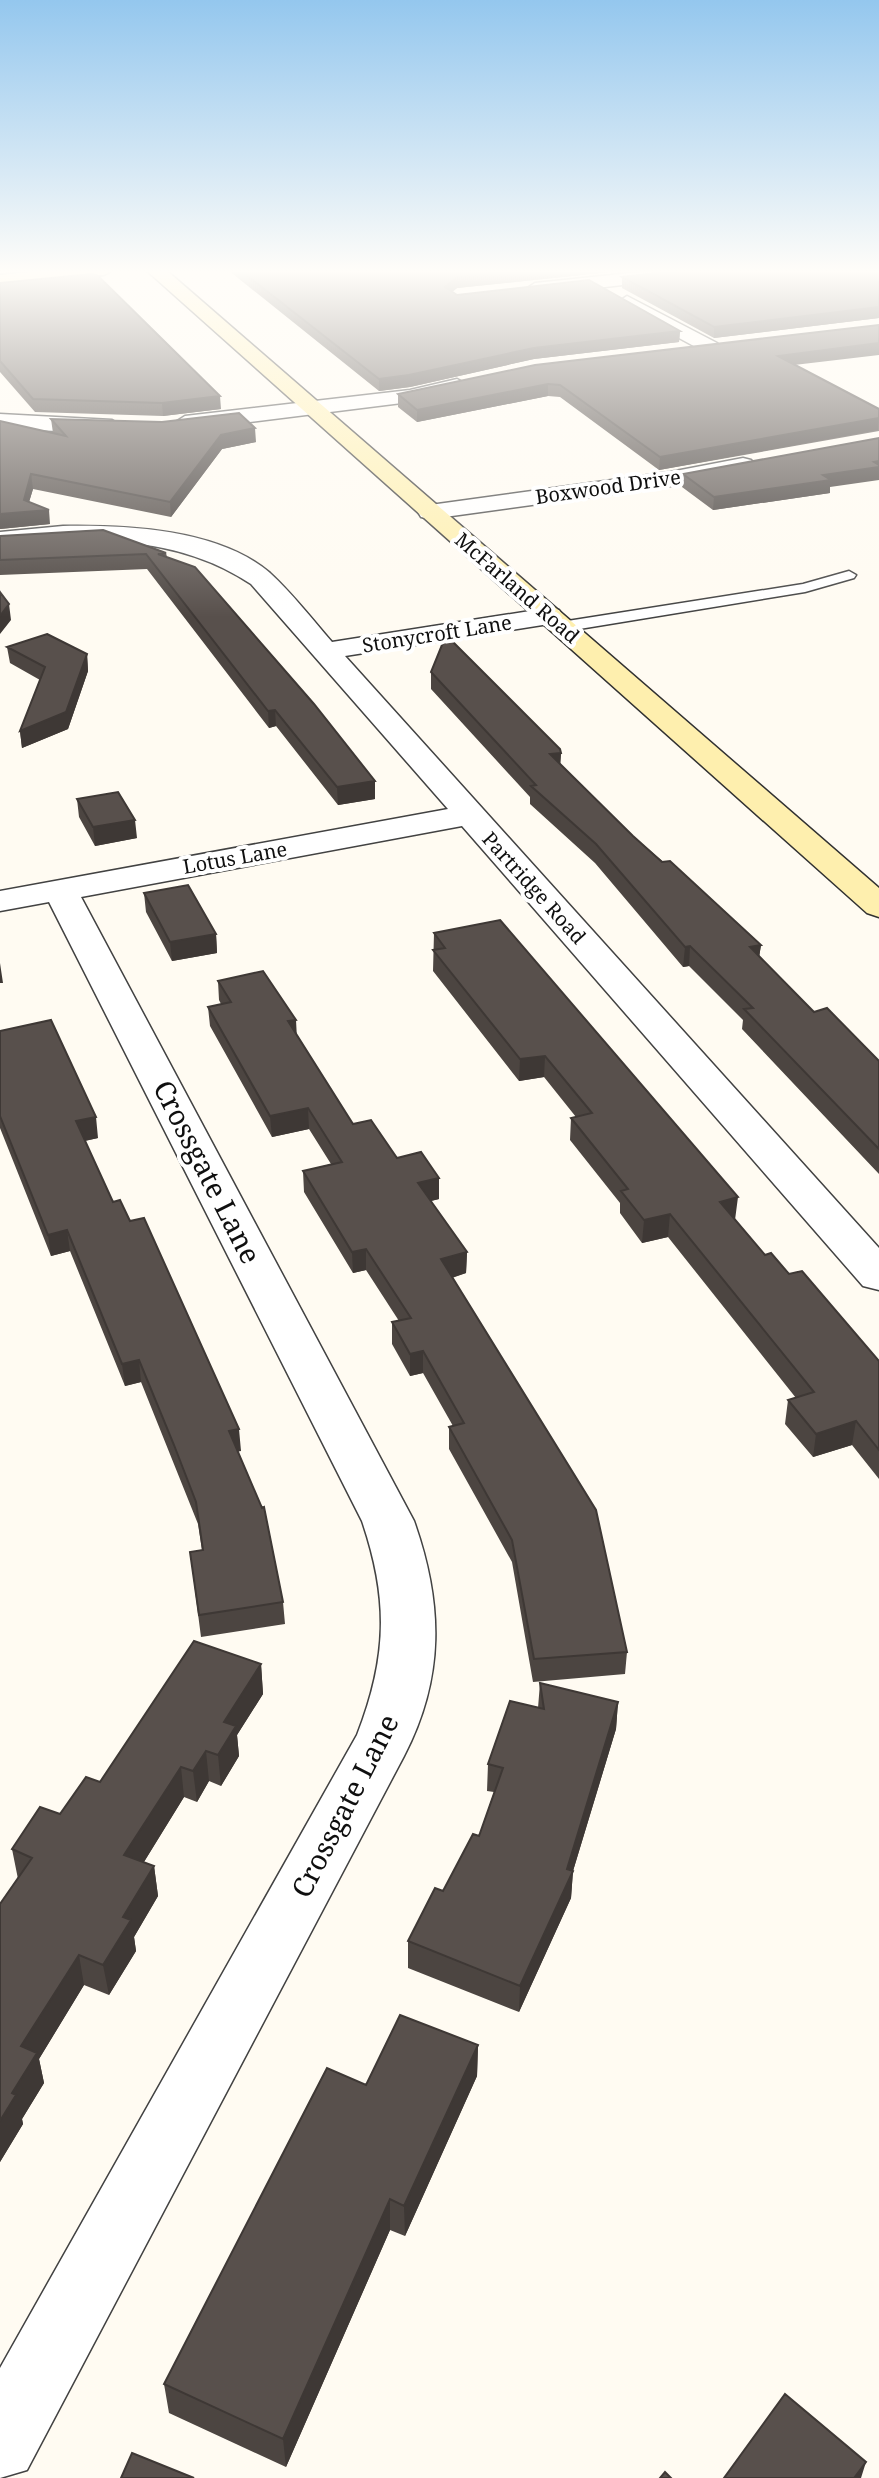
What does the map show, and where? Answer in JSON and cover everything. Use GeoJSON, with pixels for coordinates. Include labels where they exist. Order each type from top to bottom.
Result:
{"type":"FeatureCollection","features":[{"type":"Feature","properties":{"kind":"street","name":"McFarland Road"},"geometry":{"type":"LineString","coordinates":[[286,386],[879,906]]}},
{"type":"Feature","properties":{"kind":"street"},"geometry":{"type":"LineString","coordinates":[[163,426],[410,396],[457,386]]}},
{"type":"Feature","properties":{"kind":"street"},"geometry":{"type":"LineString","coordinates":[[0,421],[133,427]]}},
{"type":"Feature","properties":{"kind":"street","name":"Boxwood Drive"},"geometry":{"type":"LineString","coordinates":[[430,512],[680,477],[763,461]]}},
{"type":"Feature","properties":{"kind":"street","name":"Partridge Road"},"geometry":{"type":"LineString","coordinates":[[0,540],[83,534],[164,540],[207,550],[251,570],[879,1276]]}},
{"type":"Feature","properties":{"kind":"street","name":"Stonycroft Lane"},"geometry":{"type":"LineString","coordinates":[[326,651],[555,622]]}},
{"type":"Feature","properties":{"kind":"street","name":"Lotus Lane"},"geometry":{"type":"LineString","coordinates":[[0,901],[470,815]]}},
{"type":"Feature","properties":{"kind":"street","name":"Crossgate Lane"},"geometry":{"type":"LineString","coordinates":[[0,2443],[384,1740],[408,1669],[411,1616],[404,1566],[388,1521],[60,890]]}},
{"type":"Feature","properties":{"kind":"lane"},"geometry":{"type":"LineString","coordinates":[[555,622],[805,588],[849,575]]}},
{"type":"Feature","properties":{"kind":"building"},"geometry":{"type":"Polygon","coordinates":[[[21,386],[209,386],[220,396],[162,403],[33,399],[21,386]]]}},
{"type":"Feature","properties":{"kind":"building"},"geometry":{"type":"Polygon","coordinates":[[[437,386],[540,386],[417,410],[398,394],[437,386]]]}},
{"type":"Feature","properties":{"kind":"building"},"geometry":{"type":"Polygon","coordinates":[[[561,386],[834,386],[879,409],[879,418],[660,457],[561,386]]]}},
{"type":"Feature","properties":{"kind":"building"},"geometry":{"type":"Polygon","coordinates":[[[239,413],[255,428],[221,435],[170,502],[31,474],[24,500],[49,510],[0,514],[0,421],[66,436],[51,419],[162,422],[239,413]]]}},
{"type":"Feature","properties":{"kind":"building"},"geometry":{"type":"Polygon","coordinates":[[[879,438],[879,461],[874,462],[879,467],[823,475],[831,480],[714,497],[683,474],[879,438]]]}},
{"type":"Feature","properties":{"kind":"building"},"geometry":{"type":"Polygon","coordinates":[[[103,530],[195,567],[314,704],[375,781],[337,787],[275,710],[268,711],[146,554],[0,560],[0,536],[103,530]]]}},
{"type":"Feature","properties":{"kind":"building"},"geometry":{"type":"Polygon","coordinates":[[[0,592],[9,604],[0,616],[0,592]]]}},
{"type":"Feature","properties":{"kind":"building"},"geometry":{"type":"Polygon","coordinates":[[[47,634],[87,654],[66,712],[20,731],[45,667],[7,647],[47,634]]]}},
{"type":"Feature","properties":{"kind":"building"},"geometry":{"type":"Polygon","coordinates":[[[446,635],[560,749],[561,753],[550,754],[633,836],[662,862],[670,861],[761,945],[750,947],[814,1012],[827,1008],[879,1061],[879,1149],[744,1009],[753,1008],[690,946],[685,947],[596,844],[531,786],[536,785],[431,672],[446,635]]]}},
{"type":"Feature","properties":{"kind":"building"},"geometry":{"type":"Polygon","coordinates":[[[118,792],[135,820],[93,827],[77,799],[118,792]]]}},
{"type":"Feature","properties":{"kind":"building"},"geometry":{"type":"Polygon","coordinates":[[[188,885],[216,934],[170,942],[144,893],[188,885]]]}},
{"type":"Feature","properties":{"kind":"building"},"geometry":{"type":"Polygon","coordinates":[[[500,920],[738,1197],[720,1202],[765,1255],[771,1253],[789,1274],[802,1271],[879,1361],[879,1450],[856,1421],[816,1434],[788,1400],[814,1392],[670,1214],[644,1220],[621,1191],[628,1189],[571,1118],[592,1113],[545,1056],[520,1059],[433,950],[445,948],[434,933],[500,920]]]}},
{"type":"Feature","properties":{"kind":"building"},"geometry":{"type":"Polygon","coordinates":[[[263,971],[296,1020],[288,1021],[353,1124],[371,1120],[397,1158],[421,1152],[439,1178],[418,1183],[467,1252],[441,1259],[596,1510],[627,1652],[534,1659],[512,1540],[449,1427],[464,1423],[423,1351],[410,1354],[392,1322],[411,1318],[366,1249],[352,1252],[303,1171],[342,1162],[308,1108],[270,1116],[208,1007],[231,1002],[218,981],[263,971]]]}},
{"type":"Feature","properties":{"kind":"building"},"geometry":{"type":"Polygon","coordinates":[[[51,1020],[96,1117],[76,1121],[113,1202],[120,1200],[130,1221],[144,1218],[239,1429],[229,1431],[264,1507],[283,1602],[199,1615],[190,1552],[203,1550],[196,1502],[174,1445],[139,1360],[122,1364],[67,1230],[48,1235],[0,1116],[0,1031],[51,1020]]]}},
{"type":"Feature","properties":{"kind":"building"},"geometry":{"type":"Polygon","coordinates":[[[194,1641],[261,1664],[224,1722],[236,1726],[218,1755],[206,1751],[193,1771],[181,1767],[124,1855],[154,1866],[123,1917],[131,1920],[103,1965],[79,1955],[21,2046],[37,2053],[12,2093],[16,2095],[0,2121],[0,1904],[32,1858],[12,1849],[40,1807],[60,1814],[86,1777],[100,1782],[194,1641]]]}},
{"type":"Feature","properties":{"kind":"building"},"geometry":{"type":"Polygon","coordinates":[[[540,1683],[618,1702],[567,1869],[573,1871],[520,1986],[408,1941],[435,1888],[443,1891],[473,1834],[479,1836],[503,1768],[488,1764],[510,1701],[544,1709],[540,1683]]]}},
{"type":"Feature","properties":{"kind":"building"},"geometry":{"type":"Polygon","coordinates":[[[400,2015],[478,2045],[404,2206],[390,2199],[283,2439],[164,2384],[327,2068],[366,2085],[400,2015]]]}},
{"type":"Feature","properties":{"kind":"building"},"geometry":{"type":"Polygon","coordinates":[[[785,2394],[866,2462],[854,2478],[724,2478],[785,2394]]]}},
{"type":"Feature","properties":{"kind":"building"},"geometry":{"type":"Polygon","coordinates":[[[132,2453],[194,2478],[121,2478],[132,2453]]]}}]}
